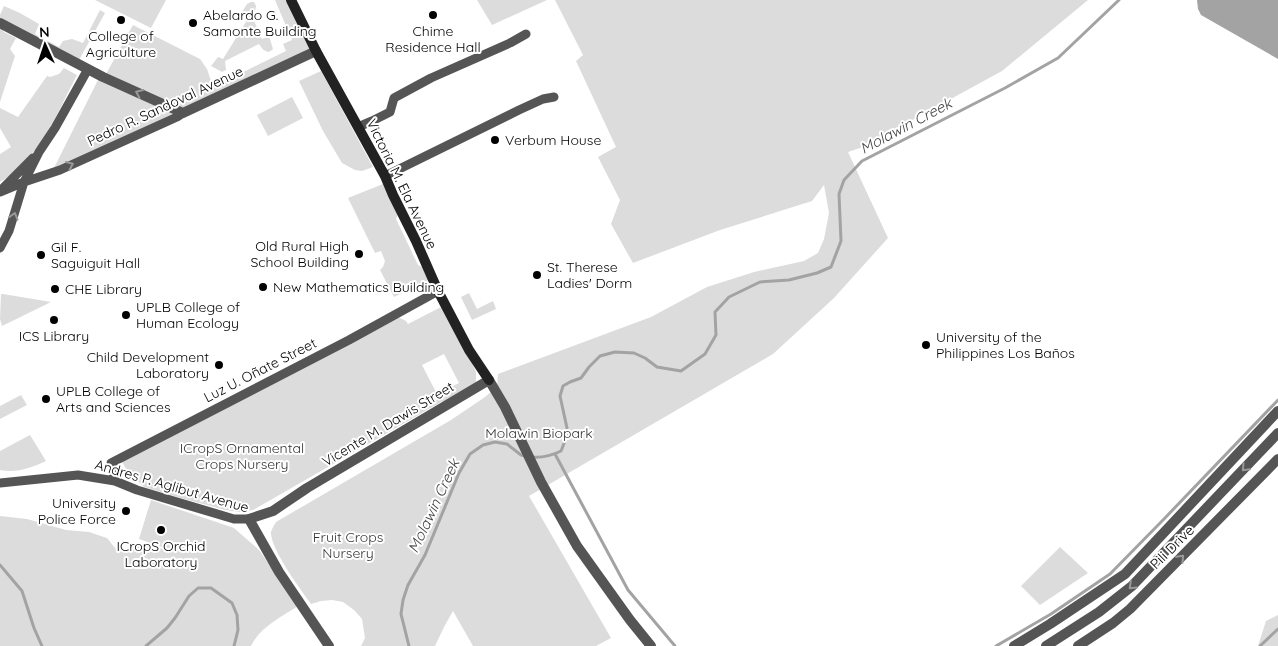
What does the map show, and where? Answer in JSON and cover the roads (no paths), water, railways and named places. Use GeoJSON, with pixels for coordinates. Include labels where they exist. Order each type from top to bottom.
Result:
{"type":"FeatureCollection","features":[{"type":"Feature","properties":{"kind":"main road","name":"Victoria M. Ela Avenue"},"geometry":{"type":"LineString","coordinates":[[291,0],[316,51],[385,176],[438,292],[469,350],[489,380]]}},
{"type":"Feature","properties":{"kind":"street"},"geometry":{"type":"LineString","coordinates":[[0,23],[88,69],[184,113]]}},
{"type":"Feature","properties":{"kind":"street"},"geometry":{"type":"LineString","coordinates":[[358,127],[390,112],[394,98],[431,78],[526,34]]}},
{"type":"Feature","properties":{"kind":"street","name":"Pedro R. Sandoval Avenue"},"geometry":{"type":"LineString","coordinates":[[0,191],[60,170],[316,51]]}},
{"type":"Feature","properties":{"kind":"street"},"geometry":{"type":"LineString","coordinates":[[0,248],[9,231],[24,182],[39,152],[55,128],[88,69]]}},
{"type":"Feature","properties":{"kind":"street"},"geometry":{"type":"LineString","coordinates":[[385,176],[519,110],[543,99],[554,97]]}},
{"type":"Feature","properties":{"kind":"street"},"geometry":{"type":"LineString","coordinates":[[0,191],[39,152]]}},
{"type":"Feature","properties":{"kind":"street","name":"Luz U. Oñate Street"},"geometry":{"type":"LineString","coordinates":[[115,481],[111,463],[438,292]]}},
{"type":"Feature","properties":{"kind":"street"},"geometry":{"type":"LineString","coordinates":[[489,380],[577,546],[651,646]]}},
{"type":"Feature","properties":{"kind":"street","name":"Vicente M. Dawis Street"},"geometry":{"type":"LineString","coordinates":[[249,519],[273,511],[307,488],[489,380]]}},
{"type":"Feature","properties":{"kind":"street"},"geometry":{"type":"LineString","coordinates":[[1014,646],[1125,574],[1278,411]]}},
{"type":"Feature","properties":{"kind":"street"},"geometry":{"type":"LineString","coordinates":[[1046,646],[1099,612],[1132,586],[1278,433]]}},
{"type":"Feature","properties":{"kind":"street","name":"Pili Drive"},"geometry":{"type":"LineString","coordinates":[[1078,646],[1113,623],[1130,609],[1278,459]]}},
{"type":"Feature","properties":{"kind":"street","name":"Andres P. Aglibut Avenue"},"geometry":{"type":"LineString","coordinates":[[0,483],[78,474],[115,481],[137,490],[234,519],[249,519],[288,585],[329,646]]}},
{"type":"Feature","properties":{"kind":"waterway","name":"Molawin Creek"},"geometry":{"type":"LineString","coordinates":[[531,457],[546,456],[561,451],[567,428],[560,396],[563,386],[581,378],[600,356],[615,352],[634,353],[657,367],[681,371],[705,354],[716,335],[715,312],[729,297],[760,282],[789,280],[817,273],[831,267],[841,241],[839,194],[844,180],[862,161],[1005,88],[1058,58],[1119,0]]}},
{"type":"Feature","properties":{"kind":"waterway"},"geometry":{"type":"LineString","coordinates":[[996,646],[1051,614],[1110,574],[1278,400]]}},
{"type":"Feature","properties":{"kind":"waterway","name":"Molawin Creek"},"geometry":{"type":"LineString","coordinates":[[409,646],[401,614],[403,600],[408,585],[425,555],[459,473],[470,454],[483,445],[495,442],[507,444],[525,456]]}},
{"type":"Feature","properties":{"kind":"waterway"},"geometry":{"type":"LineString","coordinates":[[555,454],[628,590],[675,646]]}},
{"type":"Feature","properties":{"kind":"waterway","name":"Molawin Creek"},"geometry":{"type":"LineString","coordinates":[[0,565],[22,591],[42,646]]}},
{"type":"Feature","properties":{"kind":"waterway","name":"Molawin Creek"},"geometry":{"type":"LineString","coordinates":[[146,646],[167,628],[189,596],[198,588],[211,588],[232,603],[237,615],[238,630],[234,646]]}},
{"type":"Feature","properties":{"kind":"waterway"},"geometry":{"type":"LineString","coordinates":[[1260,646],[1278,629]]}},
{"type":"Feature","properties":{"kind":"place","name":"Chime Residence Hall"},"geometry":{"type":"Point","coordinates":[433,15]}},
{"type":"Feature","properties":{"kind":"place","name":"College of Agriculture"},"geometry":{"type":"Point","coordinates":[121,20]}},
{"type":"Feature","properties":{"kind":"place","name":"Abelardo G. Samonte Building"},"geometry":{"type":"Point","coordinates":[193,23]}},
{"type":"Feature","properties":{"kind":"place","name":"Verbum House"},"geometry":{"type":"Point","coordinates":[495,140]}},
{"type":"Feature","properties":{"kind":"place","name":"Old Rural High School Building"},"geometry":{"type":"Point","coordinates":[359,254]}},
{"type":"Feature","properties":{"kind":"place","name":"Gil F. Saguiguit Hall"},"geometry":{"type":"Point","coordinates":[41,255]}},
{"type":"Feature","properties":{"kind":"place","name":"St. Therese Ladies' Dorm"},"geometry":{"type":"Point","coordinates":[537,275]}},
{"type":"Feature","properties":{"kind":"place","name":"New Mathematics Building"},"geometry":{"type":"Point","coordinates":[263,287]}},
{"type":"Feature","properties":{"kind":"place","name":"CHE Library"},"geometry":{"type":"Point","coordinates":[55,289]}},
{"type":"Feature","properties":{"kind":"place","name":"UPLB College of Human Ecology"},"geometry":{"type":"Point","coordinates":[126,315]}},
{"type":"Feature","properties":{"kind":"place","name":"ICS Library"},"geometry":{"type":"Point","coordinates":[54,320]}},
{"type":"Feature","properties":{"kind":"place","name":"University of the Philippines Los Baños"},"geometry":{"type":"Point","coordinates":[926,345]}},
{"type":"Feature","properties":{"kind":"place","name":"Child Development Laboratory"},"geometry":{"type":"Point","coordinates":[219,365]}},
{"type":"Feature","properties":{"kind":"place","name":"UPLB College of Arts and Sciences"},"geometry":{"type":"Point","coordinates":[46,399]}},
{"type":"Feature","properties":{"kind":"place","name":"University Police Force"},"geometry":{"type":"Point","coordinates":[126,511]}},
{"type":"Feature","properties":{"kind":"place","name":"ICropS Orchid Laboratory"},"geometry":{"type":"Point","coordinates":[161,530]}},
{"type":"Feature","properties":{"kind":"park label","name":"Molawin Biopark"},"geometry":{"type":"Point","coordinates":[539,433]}},
{"type":"Feature","properties":{"kind":"park label","name":"ICropS Ornamental Crops Nursery"},"geometry":{"type":"Point","coordinates":[242,456]}},
{"type":"Feature","properties":{"kind":"park label","name":"Fruit Crops Nursery"},"geometry":{"type":"Point","coordinates":[348,546]}}]}
